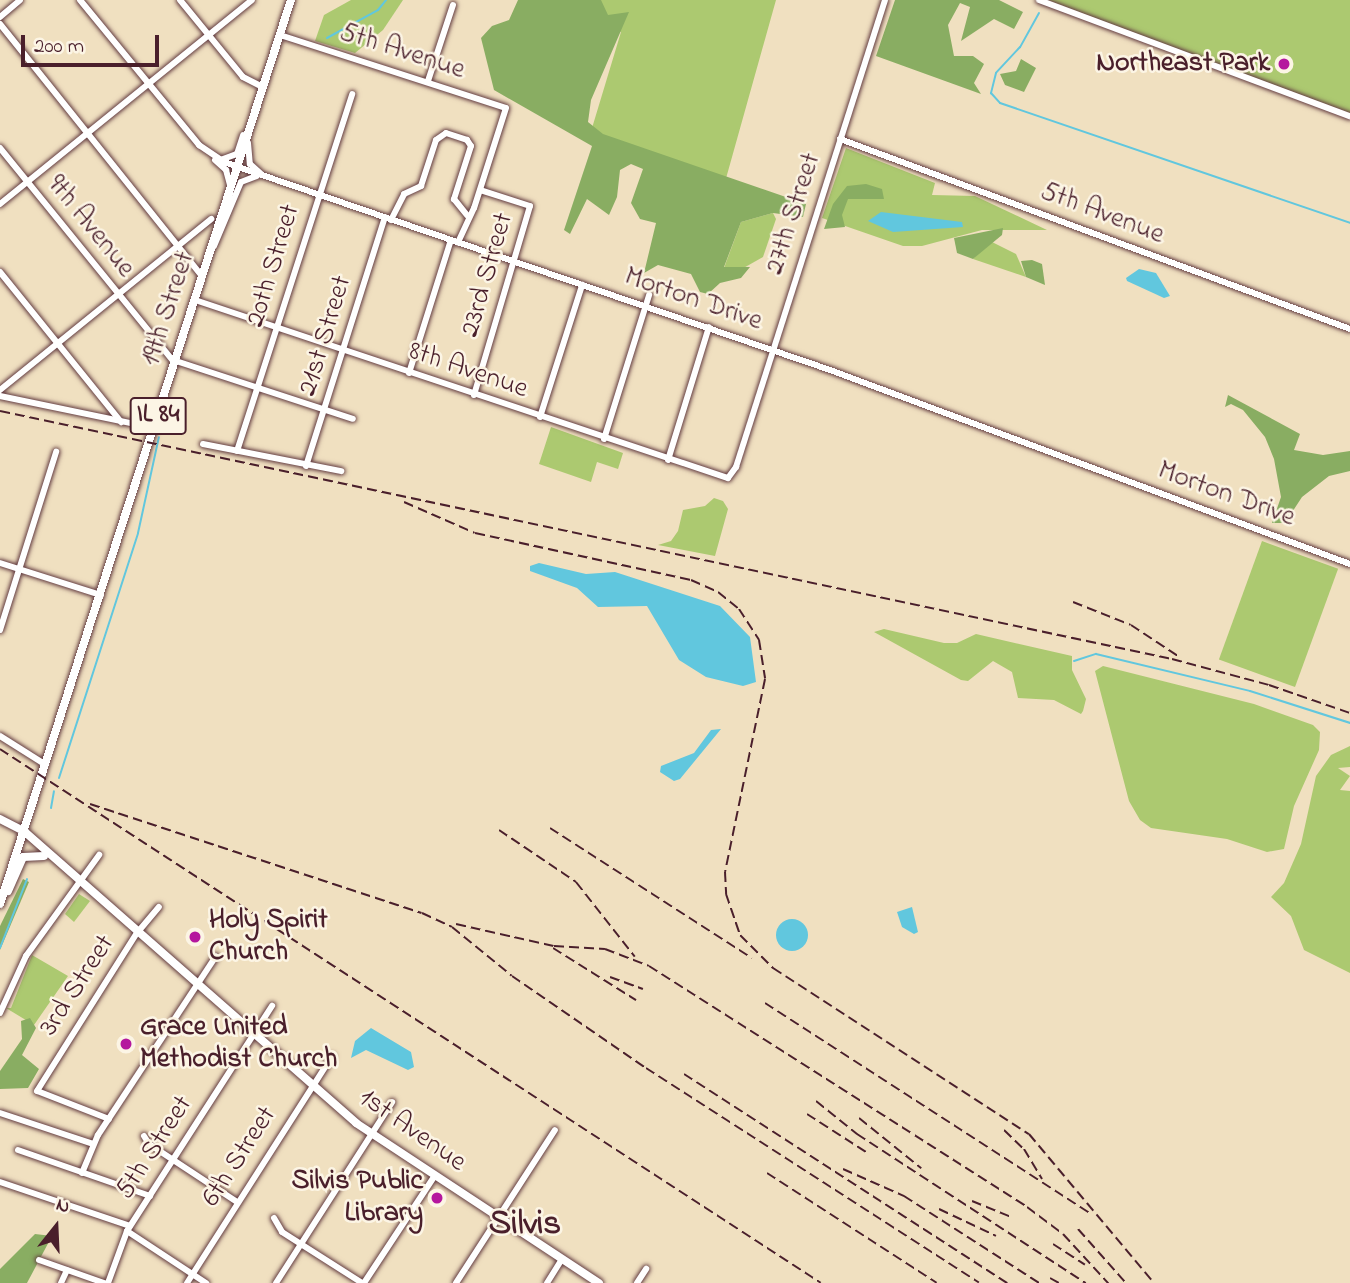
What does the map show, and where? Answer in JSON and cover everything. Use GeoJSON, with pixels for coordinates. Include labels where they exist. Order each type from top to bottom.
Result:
{"type":"FeatureCollection","features":[{"type":"Feature","properties":{"kind":"main road","name":"19th Street"},"geometry":{"type":"LineString","coordinates":[[0,905],[230,191],[248,143],[288,1]]}},
{"type":"Feature","properties":{"kind":"main road","name":"1st Avenue"},"geometry":{"type":"LineString","coordinates":[[0,819],[24,832],[49,857],[370,1134],[599,1283]]}},
{"type":"Feature","properties":{"kind":"main road"},"geometry":{"type":"LineString","coordinates":[[0,905],[23,857],[33,853],[49,857]]}},
{"type":"Feature","properties":{"kind":"street"},"geometry":{"type":"LineString","coordinates":[[0,17],[20,0]]}},
{"type":"Feature","properties":{"kind":"street","name":"Morton Drive"},"geometry":{"type":"LineString","coordinates":[[80,0],[206,152],[218,159],[788,355],[1350,564]]}},
{"type":"Feature","properties":{"kind":"street"},"geometry":{"type":"LineString","coordinates":[[180,0],[243,77],[263,88],[237,154],[218,159]]}},
{"type":"Feature","properties":{"kind":"street"},"geometry":{"type":"LineString","coordinates":[[0,204],[252,0]]}},
{"type":"Feature","properties":{"kind":"street","name":"27th Street"},"geometry":{"type":"LineString","coordinates":[[728,478],[736,467],[885,0]]}},
{"type":"Feature","properties":{"kind":"street"},"geometry":{"type":"LineString","coordinates":[[1038,0],[1350,117]]}},
{"type":"Feature","properties":{"kind":"street"},"geometry":{"type":"LineString","coordinates":[[428,81],[453,5]]}},
{"type":"Feature","properties":{"kind":"street"},"geometry":{"type":"LineString","coordinates":[[0,24],[203,276]]}},
{"type":"Feature","properties":{"kind":"street","name":"5th Avenue"},"geometry":{"type":"LineString","coordinates":[[280,35],[500,105],[507,114],[480,190]]}},
{"type":"Feature","properties":{"kind":"street","name":"20th Street"},"geometry":{"type":"LineString","coordinates":[[237,451],[352,94]]}},
{"type":"Feature","properties":{"kind":"street","name":"21st Street"},"geometry":{"type":"LineString","coordinates":[[306,466],[342,350],[388,218],[404,194],[421,186],[438,137],[446,132],[458,136],[471,146],[454,199],[467,215]]}},
{"type":"Feature","properties":{"kind":"street","name":"5th Avenue"},"geometry":{"type":"LineString","coordinates":[[840,139],[1350,329]]}},
{"type":"Feature","properties":{"kind":"street"},"geometry":{"type":"LineString","coordinates":[[248,143],[250,164],[264,177]]}},
{"type":"Feature","properties":{"kind":"street","name":"9th Avenue"},"geometry":{"type":"LineString","coordinates":[[0,148],[118,295],[176,362]]}},
{"type":"Feature","properties":{"kind":"street"},"geometry":{"type":"LineString","coordinates":[[206,152],[226,170],[230,191]]}},
{"type":"Feature","properties":{"kind":"street"},"geometry":{"type":"LineString","coordinates":[[211,250],[226,226],[241,182],[264,177]]}},
{"type":"Feature","properties":{"kind":"street"},"geometry":{"type":"LineString","coordinates":[[409,373],[455,241],[480,190]]}},
{"type":"Feature","properties":{"kind":"street","name":"23rd Street"},"geometry":{"type":"LineString","coordinates":[[474,395],[516,262],[530,206],[480,190]]}},
{"type":"Feature","properties":{"kind":"street"},"geometry":{"type":"LineString","coordinates":[[0,390],[211,219]]}},
{"type":"Feature","properties":{"kind":"street"},"geometry":{"type":"LineString","coordinates":[[0,272],[121,422]]}},
{"type":"Feature","properties":{"kind":"street"},"geometry":{"type":"LineString","coordinates":[[540,417],[582,285]]}},
{"type":"Feature","properties":{"kind":"street"},"geometry":{"type":"LineString","coordinates":[[604,439],[649,295]]}},
{"type":"Feature","properties":{"kind":"street","name":"8th Avenue"},"geometry":{"type":"LineString","coordinates":[[195,300],[604,439],[728,478]]}},
{"type":"Feature","properties":{"kind":"street"},"geometry":{"type":"LineString","coordinates":[[668,460],[709,327]]}},
{"type":"Feature","properties":{"kind":"street"},"geometry":{"type":"LineString","coordinates":[[765,373],[775,358],[788,355]]}},
{"type":"Feature","properties":{"kind":"street"},"geometry":{"type":"LineString","coordinates":[[176,362],[353,419]]}},
{"type":"Feature","properties":{"kind":"street"},"geometry":{"type":"LineString","coordinates":[[0,396],[154,428]]}},
{"type":"Feature","properties":{"kind":"street"},"geometry":{"type":"LineString","coordinates":[[202,444],[341,471]]}},
{"type":"Feature","properties":{"kind":"street"},"geometry":{"type":"LineString","coordinates":[[0,630],[57,452]]}},
{"type":"Feature","properties":{"kind":"street"},"geometry":{"type":"LineString","coordinates":[[0,563],[101,595]]}},
{"type":"Feature","properties":{"kind":"street"},"geometry":{"type":"LineString","coordinates":[[0,736],[46,765]]}},
{"type":"Feature","properties":{"kind":"street"},"geometry":{"type":"LineString","coordinates":[[0,1013],[26,956],[99,855]]}},
{"type":"Feature","properties":{"kind":"street","name":"3rd Street"},"geometry":{"type":"LineString","coordinates":[[109,1119],[37,1091],[137,933],[159,907]]}},
{"type":"Feature","properties":{"kind":"street"},"geometry":{"type":"LineString","coordinates":[[82,1173],[93,1144],[216,956]]}},
{"type":"Feature","properties":{"kind":"street","name":"5th Street"},"geometry":{"type":"LineString","coordinates":[[106,1283],[128,1228],[272,1006]]}},
{"type":"Feature","properties":{"kind":"street","name":"6th Street"},"geometry":{"type":"LineString","coordinates":[[187,1283],[332,1056]]}},
{"type":"Feature","properties":{"kind":"street"},"geometry":{"type":"LineString","coordinates":[[276,1283],[392,1102]]}},
{"type":"Feature","properties":{"kind":"street"},"geometry":{"type":"LineString","coordinates":[[0,1113],[93,1144]]}},
{"type":"Feature","properties":{"kind":"street"},"geometry":{"type":"LineString","coordinates":[[456,1283],[555,1130]]}},
{"type":"Feature","properties":{"kind":"street"},"geometry":{"type":"LineString","coordinates":[[144,1136],[173,1160],[237,1202]]}},
{"type":"Feature","properties":{"kind":"street"},"geometry":{"type":"LineString","coordinates":[[18,1150],[150,1196]]}},
{"type":"Feature","properties":{"kind":"street"},"geometry":{"type":"LineString","coordinates":[[274,1218],[278,1228],[363,1283],[435,1177]]}},
{"type":"Feature","properties":{"kind":"street"},"geometry":{"type":"LineString","coordinates":[[0,1182],[128,1228],[206,1283]]}},
{"type":"Feature","properties":{"kind":"street"},"geometry":{"type":"LineString","coordinates":[[547,1283],[562,1259]]}},
{"type":"Feature","properties":{"kind":"street"},"geometry":{"type":"LineString","coordinates":[[39,1260],[106,1283]]}},
{"type":"Feature","properties":{"kind":"street"},"geometry":{"type":"LineString","coordinates":[[637,1283],[646,1269]]}},
{"type":"Feature","properties":{"kind":"street"},"geometry":{"type":"LineString","coordinates":[[61,1283],[66,1270]]}},
{"type":"Feature","properties":{"kind":"green space"},"geometry":{"type":"Polygon","coordinates":[[[351,0],[403,0],[383,30],[355,53],[315,41],[324,15],[351,0]]]}},
{"type":"Feature","properties":{"kind":"green space"},"geometry":{"type":"Polygon","coordinates":[[[518,0],[601,0],[608,15],[629,12],[591,100],[588,122],[603,134],[806,204],[803,217],[773,213],[741,222],[724,267],[750,267],[741,278],[720,283],[708,294],[700,292],[691,274],[658,265],[644,273],[656,223],[640,219],[631,203],[643,169],[631,164],[620,170],[617,197],[609,215],[587,199],[570,234],[564,230],[592,146],[494,90],[481,38],[492,26],[509,20],[518,0]]]}},
{"type":"Feature","properties":{"kind":"green space"},"geometry":{"type":"Polygon","coordinates":[[[528,0],[776,0],[725,182],[589,138],[621,32],[528,0]]]}},
{"type":"Feature","properties":{"kind":"green space"},"geometry":{"type":"Polygon","coordinates":[[[895,0],[999,0],[1023,12],[1014,29],[994,19],[961,41],[970,7],[960,3],[948,25],[954,56],[973,56],[984,64],[974,83],[981,94],[876,56],[895,0]]]}},
{"type":"Feature","properties":{"kind":"green space","name":"Northeast Park"},"geometry":{"type":"Polygon","coordinates":[[[1048,0],[1350,0],[1350,113],[1155,41],[1048,0]]]}},
{"type":"Feature","properties":{"kind":"green space"},"geometry":{"type":"Polygon","coordinates":[[[1021,59],[1036,68],[1024,92],[1005,85],[1000,74],[1016,71],[1021,59]]]}},
{"type":"Feature","properties":{"kind":"green space"},"geometry":{"type":"Polygon","coordinates":[[[846,148],[935,183],[932,195],[975,196],[1047,230],[982,230],[922,246],[903,246],[822,218],[846,148]]]}},
{"type":"Feature","properties":{"kind":"green space"},"geometry":{"type":"Polygon","coordinates":[[[866,184],[882,189],[884,199],[848,199],[842,215],[845,227],[824,229],[833,204],[847,186],[866,184]]]}},
{"type":"Feature","properties":{"kind":"green space"},"geometry":{"type":"Polygon","coordinates":[[[773,213],[776,219],[763,257],[740,270],[724,268],[741,222],[773,213]]]}},
{"type":"Feature","properties":{"kind":"green space"},"geometry":{"type":"Polygon","coordinates":[[[1003,228],[1002,235],[973,259],[957,253],[954,238],[1003,228]]]}},
{"type":"Feature","properties":{"kind":"green space"},"geometry":{"type":"Polygon","coordinates":[[[990,241],[1016,254],[1026,277],[973,259],[990,241]]]}},
{"type":"Feature","properties":{"kind":"green space"},"geometry":{"type":"Polygon","coordinates":[[[1032,260],[1042,264],[1045,285],[1026,277],[1021,261],[1032,260]]]}},
{"type":"Feature","properties":{"kind":"green space"},"geometry":{"type":"Polygon","coordinates":[[[1228,395],[1300,434],[1294,450],[1323,455],[1350,451],[1350,471],[1329,476],[1302,497],[1285,523],[1272,523],[1281,497],[1274,459],[1265,437],[1243,410],[1231,404],[1225,407],[1228,395]]]}},
{"type":"Feature","properties":{"kind":"green space"},"geometry":{"type":"Polygon","coordinates":[[[551,427],[623,453],[618,469],[597,462],[591,482],[539,464],[551,427]]]}},
{"type":"Feature","properties":{"kind":"green space"},"geometry":{"type":"Polygon","coordinates":[[[714,498],[723,501],[728,509],[715,556],[658,545],[671,541],[678,531],[683,510],[705,506],[714,498]]]}},
{"type":"Feature","properties":{"kind":"green space"},"geometry":{"type":"Polygon","coordinates":[[[1262,541],[1338,569],[1295,687],[1219,659],[1262,541]]]}},
{"type":"Feature","properties":{"kind":"green space"},"geometry":{"type":"Polygon","coordinates":[[[884,629],[944,643],[957,643],[976,634],[1072,656],[1072,670],[1086,699],[1083,711],[1081,714],[1054,700],[1018,698],[1012,672],[993,661],[968,681],[961,680],[874,632],[884,629]]]}},
{"type":"Feature","properties":{"kind":"green space"},"geometry":{"type":"Polygon","coordinates":[[[1103,666],[1254,704],[1313,725],[1320,732],[1319,750],[1294,806],[1284,849],[1267,852],[1227,839],[1151,828],[1140,820],[1129,801],[1095,671],[1103,666]]]}},
{"type":"Feature","properties":{"kind":"green space"},"geometry":{"type":"Polygon","coordinates":[[[1350,746],[1350,767],[1338,768],[1350,776],[1340,790],[1350,791],[1350,973],[1304,950],[1291,916],[1271,897],[1284,883],[1301,844],[1316,776],[1331,755],[1350,746]]]}},
{"type":"Feature","properties":{"kind":"green space"},"geometry":{"type":"Polygon","coordinates":[[[23,879],[29,882],[0,950],[0,926],[23,879]]]}},
{"type":"Feature","properties":{"kind":"green space"},"geometry":{"type":"Polygon","coordinates":[[[79,894],[90,901],[74,922],[65,914],[79,894]]]}},
{"type":"Feature","properties":{"kind":"green space"},"geometry":{"type":"Polygon","coordinates":[[[32,955],[68,976],[34,1025],[6,1008],[11,1008],[32,955]]]}},
{"type":"Feature","properties":{"kind":"green space"},"geometry":{"type":"Polygon","coordinates":[[[30,1018],[36,1028],[22,1055],[39,1069],[28,1088],[0,1089],[0,1071],[22,1039],[21,1021],[30,1018]]]}},
{"type":"Feature","properties":{"kind":"green space"},"geometry":{"type":"Polygon","coordinates":[[[35,1234],[52,1236],[27,1283],[0,1283],[0,1269],[35,1234]]]}},
{"type":"Feature","properties":{"kind":"water"},"geometry":{"type":"Polygon","coordinates":[[[881,212],[962,222],[963,227],[893,232],[868,221],[881,212]]]}},
{"type":"Feature","properties":{"kind":"water"},"geometry":{"type":"Polygon","coordinates":[[[1139,269],[1156,273],[1170,296],[1164,298],[1127,281],[1126,278],[1139,269]]]}},
{"type":"Feature","properties":{"kind":"water"},"geometry":{"type":"Polygon","coordinates":[[[539,563],[586,574],[615,572],[720,606],[750,637],[756,682],[743,686],[706,677],[679,660],[647,606],[598,607],[577,588],[530,571],[530,566],[539,563]]]}},
{"type":"Feature","properties":{"kind":"water"},"geometry":{"type":"Polygon","coordinates":[[[721,729],[680,779],[674,781],[660,772],[661,766],[694,753],[711,730],[721,729]]]}},
{"type":"Feature","properties":{"kind":"water"},"geometry":{"type":"Polygon","coordinates":[[[912,907],[918,932],[914,934],[902,927],[897,912],[912,907]]]}},
{"type":"Feature","properties":{"kind":"water"},"geometry":{"type":"Polygon","coordinates":[[[792,919],[803,924],[808,935],[803,946],[792,951],[781,946],[776,935],[781,924],[792,919]]]}},
{"type":"Feature","properties":{"kind":"water"},"geometry":{"type":"Polygon","coordinates":[[[371,1028],[411,1052],[414,1067],[408,1070],[366,1050],[351,1058],[355,1041],[371,1028]]]}},
{"type":"Feature","properties":{"kind":"waterway"},"geometry":{"type":"LineString","coordinates":[[327,38],[378,10],[386,0]]}},
{"type":"Feature","properties":{"kind":"waterway"},"geometry":{"type":"LineString","coordinates":[[1039,13],[1020,47],[996,73],[991,93],[1000,103],[1350,223]]}},
{"type":"Feature","properties":{"kind":"waterway"},"geometry":{"type":"LineString","coordinates":[[59,778],[138,533],[159,437]]}},
{"type":"Feature","properties":{"kind":"waterway"},"geometry":{"type":"LineString","coordinates":[[1074,661],[1096,654],[1250,691],[1350,723]]}},
{"type":"Feature","properties":{"kind":"waterway"},"geometry":{"type":"LineString","coordinates":[[51,808],[54,791]]}},
{"type":"Feature","properties":{"kind":"waterway"},"geometry":{"type":"LineString","coordinates":[[0,948],[27,879]]}},
{"type":"Feature","properties":{"kind":"railway"},"geometry":{"type":"LineString","coordinates":[[0,411],[1172,659],[1269,685],[1350,713]]}},
{"type":"Feature","properties":{"kind":"railway"},"geometry":{"type":"LineString","coordinates":[[404,502],[475,533],[691,580],[718,592],[739,609],[759,640],[765,679],[725,872],[726,894],[740,935],[773,968],[1029,1134],[1154,1283]]}},
{"type":"Feature","properties":{"kind":"railway"},"geometry":{"type":"LineString","coordinates":[[1073,602],[1131,625],[1178,656]]}},
{"type":"Feature","properties":{"kind":"railway"},"geometry":{"type":"LineString","coordinates":[[0,749],[821,1283]]}},
{"type":"Feature","properties":{"kind":"railway"},"geometry":{"type":"LineString","coordinates":[[90,804],[422,913],[452,927],[512,976],[646,1068],[979,1283]]}},
{"type":"Feature","properties":{"kind":"railway"},"geometry":{"type":"LineString","coordinates":[[550,828],[752,958]]}},
{"type":"Feature","properties":{"kind":"railway"},"geometry":{"type":"LineString","coordinates":[[499,830],[576,882],[635,957]]}},
{"type":"Feature","properties":{"kind":"railway"},"geometry":{"type":"LineString","coordinates":[[456,924],[554,946],[605,949],[649,966],[1027,1207],[1063,1234],[1108,1283]]}},
{"type":"Feature","properties":{"kind":"railway"},"geometry":{"type":"LineString","coordinates":[[553,948],[636,1000]]}},
{"type":"Feature","properties":{"kind":"railway"},"geometry":{"type":"LineString","coordinates":[[610,977],[643,989]]}},
{"type":"Feature","properties":{"kind":"railway"},"geometry":{"type":"LineString","coordinates":[[765,1003],[1091,1214]]}},
{"type":"Feature","properties":{"kind":"railway"},"geometry":{"type":"LineString","coordinates":[[684,1074],[1007,1283]]}},
{"type":"Feature","properties":{"kind":"railway"},"geometry":{"type":"LineString","coordinates":[[816,1101],[857,1134],[1086,1283]]}},
{"type":"Feature","properties":{"kind":"railway"},"geometry":{"type":"LineString","coordinates":[[807,1114],[866,1152]]}},
{"type":"Feature","properties":{"kind":"railway"},"geometry":{"type":"LineString","coordinates":[[859,1118],[921,1168]]}},
{"type":"Feature","properties":{"kind":"railway"},"geometry":{"type":"LineString","coordinates":[[1004,1130],[1024,1149],[1042,1179]]}},
{"type":"Feature","properties":{"kind":"railway"},"geometry":{"type":"LineString","coordinates":[[843,1169],[904,1196],[1039,1283]]}},
{"type":"Feature","properties":{"kind":"railway"},"geometry":{"type":"LineString","coordinates":[[767,1173],[937,1283]]}},
{"type":"Feature","properties":{"kind":"railway"},"geometry":{"type":"LineString","coordinates":[[972,1201],[1011,1217]]}},
{"type":"Feature","properties":{"kind":"railway"},"geometry":{"type":"LineString","coordinates":[[939,1209],[996,1236]]}},
{"type":"Feature","properties":{"kind":"railway"},"geometry":{"type":"LineString","coordinates":[[1078,1229],[1126,1283]]}},
{"type":"Feature","properties":{"kind":"railway"},"geometry":{"type":"LineString","coordinates":[[1053,1244],[1085,1265]]}},
{"type":"Feature","properties":{"kind":"railway"},"geometry":{"type":"LineString","coordinates":[[1050,1278],[1059,1283]]}},
{"type":"Feature","properties":{"kind":"place","name":"Northeast Park"},"geometry":{"type":"Point","coordinates":[1284,64]}},
{"type":"Feature","properties":{"kind":"place","name":"Holy Spirit Church"},"geometry":{"type":"Point","coordinates":[195,937]}},
{"type":"Feature","properties":{"kind":"place","name":"Grace United Methodist Church"},"geometry":{"type":"Point","coordinates":[126,1044]}},
{"type":"Feature","properties":{"kind":"place","name":"Silvis Public Library"},"geometry":{"type":"Point","coordinates":[437,1198]}},
{"type":"Feature","properties":{"kind":"district","name":"Silvis"},"geometry":{"type":"Point","coordinates":[525,1225]}}]}
